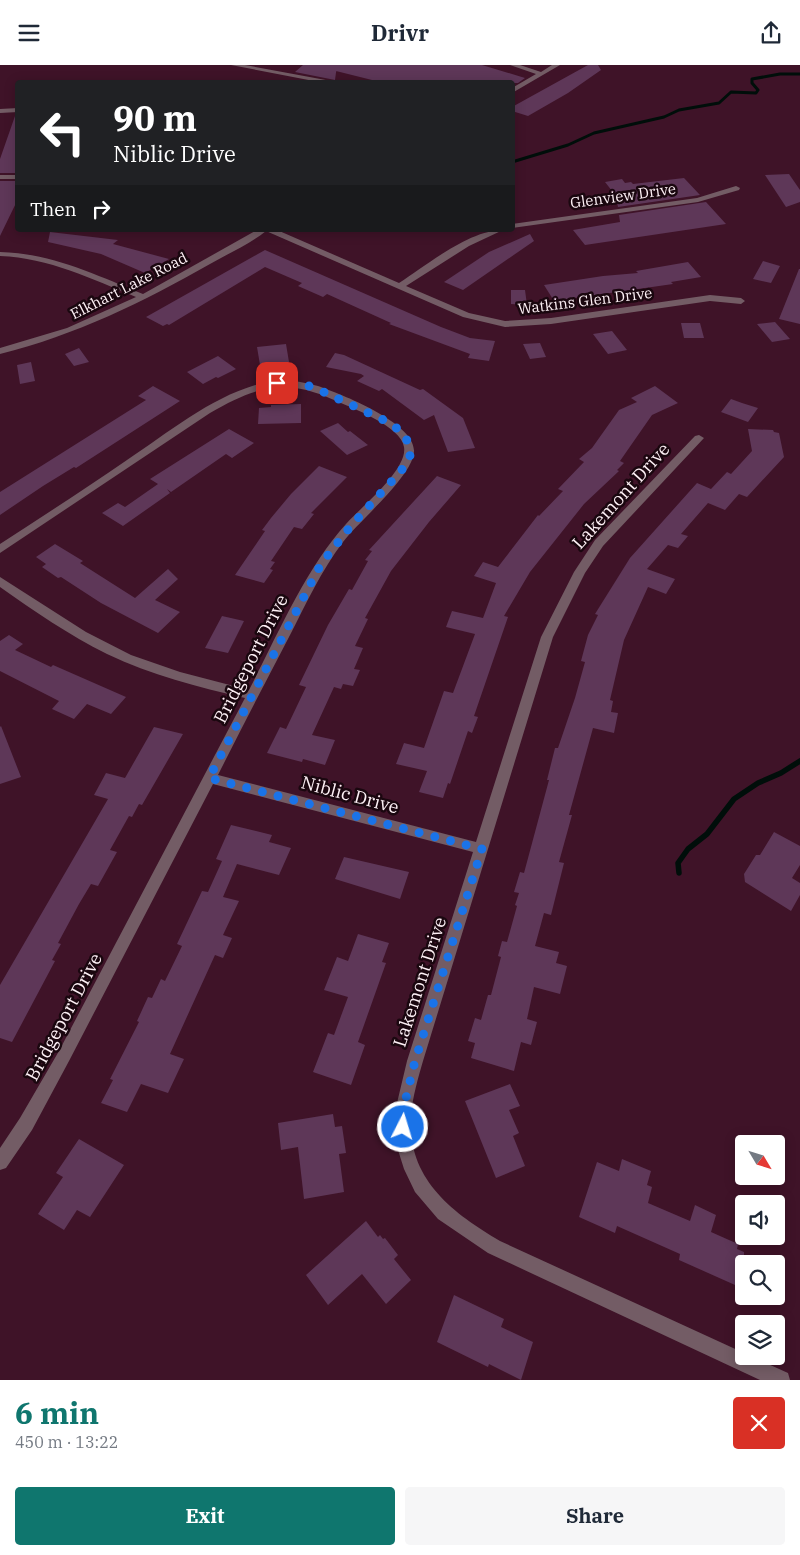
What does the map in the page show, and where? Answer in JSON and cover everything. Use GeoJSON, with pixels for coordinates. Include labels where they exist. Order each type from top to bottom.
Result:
{"type":"FeatureCollection","features":[{"type":"Feature","properties":{"kind":"street"},"geometry":{"type":"LineString","coordinates":[[234,65],[322,80]]}},
{"type":"Feature","properties":{"kind":"street"},"geometry":{"type":"LineString","coordinates":[[513,65],[542,74]]}},
{"type":"Feature","properties":{"kind":"street"},"geometry":{"type":"LineString","coordinates":[[515,89],[557,65]]}},
{"type":"Feature","properties":{"kind":"street"},"geometry":{"type":"LineString","coordinates":[[0,111],[15,110]]}},
{"type":"Feature","properties":{"kind":"street"},"geometry":{"type":"LineString","coordinates":[[0,177],[15,177]]}},
{"type":"Feature","properties":{"kind":"street","name":"Glenview Drive"},"geometry":{"type":"LineString","coordinates":[[515,227],[698,200],[736,187]]}},
{"type":"Feature","properties":{"kind":"street","name":"Elkhart Lake Road"},"geometry":{"type":"LineString","coordinates":[[0,351],[56,336],[90,324],[144,297],[259,232]]}},
{"type":"Feature","properties":{"kind":"street","name":"Watkins Glen Drive"},"geometry":{"type":"LineString","coordinates":[[275,232],[466,315],[505,324],[551,321],[710,298],[741,301]]}},
{"type":"Feature","properties":{"kind":"street"},"geometry":{"type":"LineString","coordinates":[[400,286],[466,243],[493,232]]}},
{"type":"Feature","properties":{"kind":"street"},"geometry":{"type":"LineString","coordinates":[[0,254],[14,253],[63,265],[144,297]]}},
{"type":"Feature","properties":{"kind":"street","name":"Bridgeport Drive"},"geometry":{"type":"LineString","coordinates":[[0,549],[208,411],[246,390],[277,383],[295,383],[313,387],[390,423],[404,434],[409,445],[410,457],[401,471],[350,527],[321,564],[64,1056],[26,1124],[0,1162]]}},
{"type":"Feature","properties":{"kind":"street","name":"Lakemont Drive"},"geometry":{"type":"LineString","coordinates":[[699,438],[599,543],[580,571],[547,637],[415,1061],[406,1098],[403,1127],[409,1162],[422,1187],[438,1210],[460,1227],[494,1247],[781,1380]]}},
{"type":"Feature","properties":{"kind":"street"},"geometry":{"type":"LineString","coordinates":[[0,581],[64,624],[111,651],[177,677],[252,695]]}},
{"type":"Feature","properties":{"kind":"street","name":"Niblic Drive"},"geometry":{"type":"LineString","coordinates":[[209,778],[482,849]]}},
{"type":"Feature","properties":{"kind":"building"},"geometry":{"type":"Polygon","coordinates":[[[303,65],[337,65],[335,80],[295,72],[303,65]]]}},
{"type":"Feature","properties":{"kind":"building"},"geometry":{"type":"Polygon","coordinates":[[[337,65],[482,65],[525,78],[518,83],[515,83],[515,80],[372,80],[336,71],[337,65]]]}},
{"type":"Feature","properties":{"kind":"building"},"geometry":{"type":"Polygon","coordinates":[[[588,65],[598,65],[601,70],[568,93],[528,116],[515,112],[515,105],[588,65]]]}},
{"type":"Feature","properties":{"kind":"building"},"geometry":{"type":"Polygon","coordinates":[[[15,116],[15,173],[0,173],[0,159],[15,116]]]}},
{"type":"Feature","properties":{"kind":"building"},"geometry":{"type":"Polygon","coordinates":[[[789,174],[800,190],[800,202],[786,207],[765,175],[789,174]]]}},
{"type":"Feature","properties":{"kind":"building"},"geometry":{"type":"Polygon","coordinates":[[[684,178],[700,195],[618,207],[616,196],[605,182],[622,179],[625,183],[631,182],[633,184],[684,178]]]}},
{"type":"Feature","properties":{"kind":"building"},"geometry":{"type":"Polygon","coordinates":[[[0,181],[15,181],[15,205],[0,236],[0,181]]]}},
{"type":"Feature","properties":{"kind":"building"},"geometry":{"type":"Polygon","coordinates":[[[706,202],[726,224],[585,245],[573,230],[620,222],[619,215],[706,202]]]}},
{"type":"Feature","properties":{"kind":"building"},"geometry":{"type":"Polygon","coordinates":[[[50,232],[118,240],[113,244],[169,259],[145,273],[101,254],[48,242],[50,232]]]}},
{"type":"Feature","properties":{"kind":"building"},"geometry":{"type":"Polygon","coordinates":[[[530,234],[534,241],[463,290],[444,282],[489,252],[530,234]]]}},
{"type":"Feature","properties":{"kind":"building"},"geometry":{"type":"Polygon","coordinates":[[[265,250],[441,327],[470,338],[495,341],[489,361],[468,358],[470,354],[389,324],[391,323],[327,294],[323,297],[298,286],[302,283],[265,267],[169,325],[163,326],[146,317],[265,250]]]}},
{"type":"Feature","properties":{"kind":"building"},"geometry":{"type":"Polygon","coordinates":[[[763,261],[780,266],[771,283],[753,279],[763,261]]]}},
{"type":"Feature","properties":{"kind":"building"},"geometry":{"type":"Polygon","coordinates":[[[688,262],[701,277],[671,282],[673,284],[554,301],[544,285],[638,273],[636,271],[688,262]]]}},
{"type":"Feature","properties":{"kind":"building"},"geometry":{"type":"Polygon","coordinates":[[[800,269],[800,324],[779,319],[800,269]]]}},
{"type":"Feature","properties":{"kind":"building"},"geometry":{"type":"Polygon","coordinates":[[[511,290],[525,290],[527,305],[511,304],[511,290]]]}},
{"type":"Feature","properties":{"kind":"building"},"geometry":{"type":"Polygon","coordinates":[[[775,322],[790,339],[772,342],[757,324],[775,322]]]}},
{"type":"Feature","properties":{"kind":"building"},"geometry":{"type":"Polygon","coordinates":[[[681,323],[700,323],[704,338],[684,338],[681,323]]]}},
{"type":"Feature","properties":{"kind":"building"},"geometry":{"type":"Polygon","coordinates":[[[612,331],[627,350],[608,354],[593,334],[612,331]]]}},
{"type":"Feature","properties":{"kind":"building"},"geometry":{"type":"Polygon","coordinates":[[[540,343],[546,357],[530,359],[523,344],[540,343]]]}},
{"type":"Feature","properties":{"kind":"building"},"geometry":{"type":"Polygon","coordinates":[[[286,344],[289,362],[260,365],[257,347],[286,344]]]}},
{"type":"Feature","properties":{"kind":"building"},"geometry":{"type":"Polygon","coordinates":[[[79,348],[89,362],[74,366],[65,354],[79,348]]]}},
{"type":"Feature","properties":{"kind":"building"},"geometry":{"type":"Polygon","coordinates":[[[335,353],[344,355],[420,390],[423,389],[463,418],[475,448],[448,452],[434,415],[424,420],[382,389],[379,391],[357,381],[364,376],[361,374],[326,367],[335,353]]]}},
{"type":"Feature","properties":{"kind":"building"},"geometry":{"type":"Polygon","coordinates":[[[218,356],[236,369],[203,384],[187,372],[218,356]]]}},
{"type":"Feature","properties":{"kind":"building"},"geometry":{"type":"Polygon","coordinates":[[[31,362],[35,381],[20,384],[17,365],[31,362]]]}},
{"type":"Feature","properties":{"kind":"building"},"geometry":{"type":"Polygon","coordinates":[[[153,386],[180,401],[0,515],[0,492],[146,400],[138,396],[153,386]]]}},
{"type":"Feature","properties":{"kind":"building"},"geometry":{"type":"Polygon","coordinates":[[[655,386],[678,403],[652,415],[620,461],[624,463],[617,470],[619,471],[584,504],[530,572],[504,616],[508,617],[474,716],[478,717],[472,733],[468,731],[450,784],[448,783],[443,798],[419,792],[427,771],[396,764],[404,743],[424,748],[444,691],[453,693],[475,634],[446,627],[452,611],[483,618],[496,583],[474,576],[483,562],[498,567],[538,515],[563,491],[558,489],[584,462],[579,459],[592,448],[619,410],[637,402],[631,398],[655,386]]]}},
{"type":"Feature","properties":{"kind":"building"},"geometry":{"type":"Polygon","coordinates":[[[731,399],[758,408],[748,422],[721,412],[731,399]]]}},
{"type":"Feature","properties":{"kind":"building"},"geometry":{"type":"Polygon","coordinates":[[[301,404],[301,423],[258,424],[259,408],[271,407],[271,405],[301,404]]]}},
{"type":"Feature","properties":{"kind":"building"},"geometry":{"type":"Polygon","coordinates":[[[338,423],[368,445],[347,455],[320,431],[338,423]]]}},
{"type":"Feature","properties":{"kind":"building"},"geometry":{"type":"Polygon","coordinates":[[[229,429],[254,443],[232,458],[226,454],[171,492],[167,489],[170,493],[123,526],[102,513],[118,503],[125,507],[158,484],[150,479],[229,429]]]}},
{"type":"Feature","properties":{"kind":"building"},"geometry":{"type":"Polygon","coordinates":[[[748,429],[773,430],[779,433],[784,457],[747,497],[739,494],[725,510],[708,503],[681,534],[688,536],[678,548],[668,545],[647,569],[675,579],[666,594],[648,587],[624,640],[610,700],[613,701],[611,712],[618,713],[614,733],[593,728],[569,815],[572,815],[559,862],[564,863],[551,915],[544,913],[535,946],[559,952],[556,963],[567,966],[560,994],[534,987],[527,1019],[537,1022],[531,1045],[521,1042],[514,1071],[471,1058],[475,1043],[468,1041],[475,1018],[481,1020],[488,995],[491,995],[501,957],[498,956],[502,941],[507,942],[519,893],[514,892],[520,872],[524,873],[549,780],[547,780],[555,748],[558,748],[575,698],[585,662],[581,661],[588,635],[598,615],[595,614],[630,558],[697,483],[711,489],[727,472],[731,474],[752,451],[748,429]]]}},
{"type":"Feature","properties":{"kind":"building"},"geometry":{"type":"Polygon","coordinates":[[[319,466],[347,477],[311,513],[314,514],[302,529],[294,527],[271,561],[275,562],[270,569],[273,570],[264,583],[235,575],[265,531],[262,530],[271,518],[291,494],[319,466]]]}},
{"type":"Feature","properties":{"kind":"building"},"geometry":{"type":"Polygon","coordinates":[[[437,476],[461,485],[391,571],[365,618],[368,619],[355,646],[363,648],[354,669],[360,670],[353,686],[343,684],[341,689],[334,687],[312,735],[335,740],[325,765],[303,759],[302,762],[267,753],[280,727],[286,729],[306,687],[299,685],[328,625],[349,589],[352,590],[368,561],[365,560],[372,551],[369,550],[437,476]]]}},
{"type":"Feature","properties":{"kind":"building"},"geometry":{"type":"Polygon","coordinates":[[[55,544],[83,561],[80,563],[135,598],[168,569],[178,579],[155,600],[180,612],[158,633],[101,603],[42,567],[46,564],[36,557],[55,544]]]}},
{"type":"Feature","properties":{"kind":"building"},"geometry":{"type":"Polygon","coordinates":[[[222,616],[244,621],[228,653],[205,648],[222,616]]]}},
{"type":"Feature","properties":{"kind":"building"},"geometry":{"type":"Polygon","coordinates":[[[9,635],[23,644],[15,650],[51,667],[53,665],[126,697],[111,714],[87,704],[74,719],[52,709],[59,701],[0,671],[0,641],[9,635]]]}},
{"type":"Feature","properties":{"kind":"building"},"geometry":{"type":"Polygon","coordinates":[[[0,727],[21,777],[0,784],[0,727]]]}},
{"type":"Feature","properties":{"kind":"building"},"geometry":{"type":"Polygon","coordinates":[[[154,727],[183,734],[142,805],[139,804],[132,817],[129,816],[110,850],[117,852],[98,886],[91,884],[79,904],[58,943],[61,944],[52,960],[55,961],[12,1042],[0,1038],[0,985],[108,799],[94,795],[106,773],[125,778],[154,727]]]}},
{"type":"Feature","properties":{"kind":"building"},"geometry":{"type":"Polygon","coordinates":[[[231,825],[272,835],[269,842],[291,848],[279,875],[237,864],[223,897],[239,901],[223,935],[232,938],[223,958],[215,955],[170,1054],[184,1059],[168,1093],[141,1084],[127,1112],[101,1103],[113,1080],[110,1079],[139,1022],[137,1021],[148,997],[152,998],[161,979],[165,981],[182,946],[177,944],[202,891],[208,892],[222,861],[216,859],[231,825]]]}},
{"type":"Feature","properties":{"kind":"building"},"geometry":{"type":"Polygon","coordinates":[[[774,832],[800,846],[800,865],[792,878],[800,883],[800,895],[791,911],[745,882],[744,874],[756,855],[760,855],[774,832]]]}},
{"type":"Feature","properties":{"kind":"building"},"geometry":{"type":"Polygon","coordinates":[[[344,857],[409,872],[400,899],[335,879],[344,857]]]}},
{"type":"Feature","properties":{"kind":"building"},"geometry":{"type":"Polygon","coordinates":[[[358,934],[389,943],[382,962],[386,963],[358,1042],[365,1045],[351,1085],[313,1072],[328,1033],[334,1035],[348,997],[324,990],[337,957],[348,961],[358,934]]]}},
{"type":"Feature","properties":{"kind":"building"},"geometry":{"type":"Polygon","coordinates":[[[510,1084],[520,1106],[509,1110],[519,1133],[513,1136],[525,1166],[496,1178],[465,1101],[510,1084]]]}},
{"type":"Feature","properties":{"kind":"building"},"geometry":{"type":"Polygon","coordinates":[[[333,1114],[335,1127],[342,1126],[346,1153],[339,1154],[344,1192],[304,1199],[298,1147],[281,1150],[278,1123],[333,1114]]]}},
{"type":"Feature","properties":{"kind":"building"},"geometry":{"type":"Polygon","coordinates":[[[79,1139],[124,1165],[90,1217],[77,1210],[64,1230],[38,1214],[63,1177],[56,1173],[79,1139]]]}},
{"type":"Feature","properties":{"kind":"building"},"geometry":{"type":"Polygon","coordinates":[[[622,1159],[651,1171],[647,1185],[652,1187],[648,1203],[690,1221],[695,1205],[716,1215],[711,1232],[735,1243],[735,1245],[738,1245],[737,1249],[744,1252],[744,1255],[735,1255],[735,1285],[679,1260],[680,1254],[617,1226],[615,1233],[579,1217],[597,1162],[619,1171],[622,1159]]]}},
{"type":"Feature","properties":{"kind":"building"},"geometry":{"type":"Polygon","coordinates":[[[366,1221],[378,1237],[380,1235],[383,1239],[385,1238],[398,1255],[394,1259],[411,1280],[386,1304],[362,1274],[328,1305],[306,1275],[366,1221]]]}},
{"type":"Feature","properties":{"kind":"building"},"geometry":{"type":"Polygon","coordinates":[[[454,1295],[504,1319],[501,1327],[533,1342],[521,1380],[489,1364],[488,1367],[437,1342],[454,1295]]]}},
{"type":"Feature","properties":{"kind":"waterway"},"geometry":{"type":"LineString","coordinates":[[515,161],[568,145],[594,133],[664,117],[679,110],[719,103],[731,92],[756,93],[758,90],[752,83],[752,79],[780,74],[800,74]]}},
{"type":"Feature","properties":{"kind":"waterway"},"geometry":{"type":"LineString","coordinates":[[679,873],[678,863],[688,849],[707,834],[734,799],[758,783],[781,773],[800,761]]}},
{"type":"Feature","properties":{"kind":"route"},"geometry":{"type":"LineString","coordinates":[[277,383],[295,383],[313,387],[390,423],[404,434],[409,445],[410,457],[401,471],[350,527],[321,564],[209,778],[482,849],[415,1061],[406,1098],[403,1127]]}}]}
